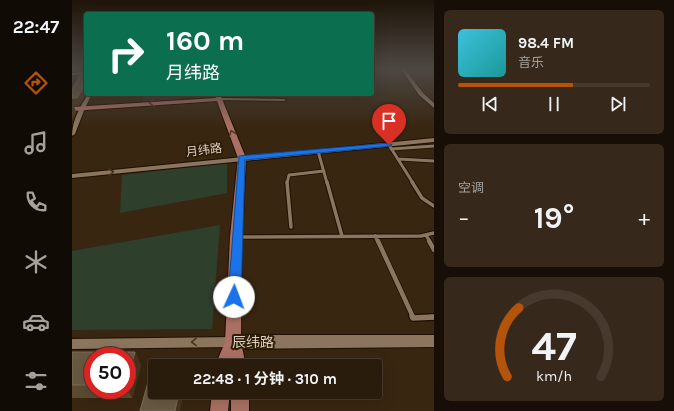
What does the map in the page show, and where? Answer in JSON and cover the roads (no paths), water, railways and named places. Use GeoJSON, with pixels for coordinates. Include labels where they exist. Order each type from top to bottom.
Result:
{"type":"FeatureCollection","features":[{"type":"Feature","properties":{"kind":"main road"},"geometry":{"type":"LineString","coordinates":[[72,109],[218,96],[242,158],[236,237],[233,342],[237,359]]}},
{"type":"Feature","properties":{"kind":"main road"},"geometry":{"type":"LineString","coordinates":[[226,359],[233,342]]}},
{"type":"Feature","properties":{"kind":"main road"},"geometry":{"type":"LineString","coordinates":[[219,411],[220,399]]}},
{"type":"Feature","properties":{"kind":"main road"},"geometry":{"type":"LineString","coordinates":[[240,399],[240,411]]}},
{"type":"Feature","properties":{"kind":"street"},"geometry":{"type":"LineString","coordinates":[[417,88],[434,106]]}},
{"type":"Feature","properties":{"kind":"street"},"geometry":{"type":"LineString","coordinates":[[72,134],[82,108],[89,96]]}},
{"type":"Feature","properties":{"kind":"street"},"geometry":{"type":"LineString","coordinates":[[218,96],[284,100]]}},
{"type":"Feature","properties":{"kind":"street","name":"月纬路"},"geometry":{"type":"LineString","coordinates":[[72,176],[318,151],[390,147],[434,140]]}},
{"type":"Feature","properties":{"kind":"street","name":"辰纬路"},"geometry":{"type":"LineString","coordinates":[[72,344],[434,341]]}},
{"type":"Feature","properties":{"kind":"lane"},"geometry":{"type":"LineString","coordinates":[[390,147],[434,146]]}},
{"type":"Feature","properties":{"kind":"lane"},"geometry":{"type":"LineString","coordinates":[[390,147],[422,198],[434,206]]}},
{"type":"Feature","properties":{"kind":"lane"},"geometry":{"type":"LineString","coordinates":[[318,151],[342,236]]}},
{"type":"Feature","properties":{"kind":"lane"},"geometry":{"type":"LineString","coordinates":[[398,159],[434,161]]}},
{"type":"Feature","properties":{"kind":"lane"},"geometry":{"type":"LineString","coordinates":[[291,227],[287,181],[289,175],[324,171]]}},
{"type":"Feature","properties":{"kind":"lane"},"geometry":{"type":"LineString","coordinates":[[236,237],[426,235],[434,233]]}},
{"type":"Feature","properties":{"kind":"lane"},"geometry":{"type":"LineString","coordinates":[[426,235],[434,250]]}},
{"type":"Feature","properties":{"kind":"lane"},"geometry":{"type":"LineString","coordinates":[[375,236],[413,318],[434,317]]}}]}
